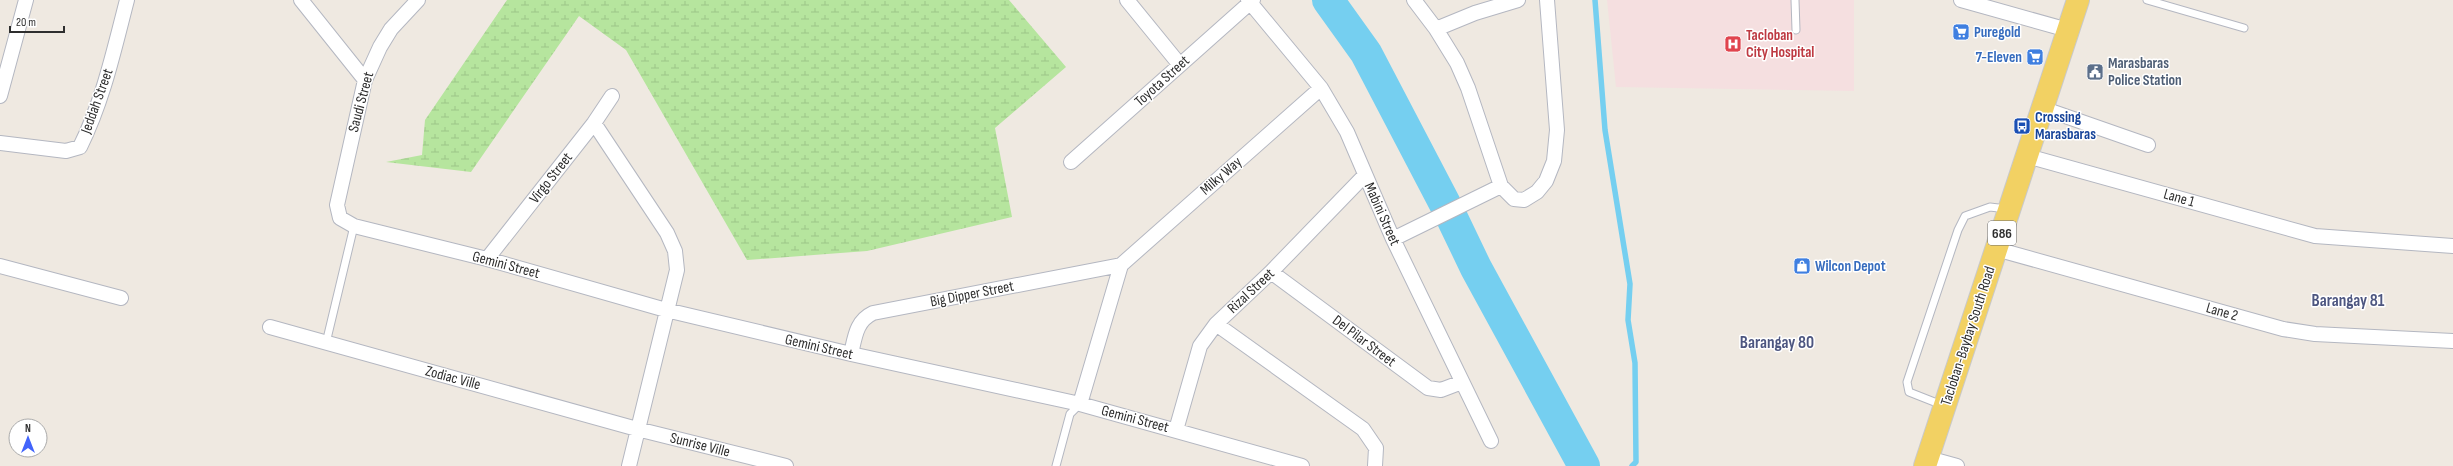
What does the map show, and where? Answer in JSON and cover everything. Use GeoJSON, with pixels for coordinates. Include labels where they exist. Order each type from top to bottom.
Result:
{"type":"FeatureCollection","features":[{"type":"Feature","properties":{"kind":"main road","name":"Tacloban-Baybay South Road"},"geometry":{"type":"LineString","coordinates":[[1927,462],[2078,0]]}},
{"type":"Feature","properties":{"kind":"street"},"geometry":{"type":"LineString","coordinates":[[0,96],[26,0]]}},
{"type":"Feature","properties":{"kind":"street","name":"Jeddah Street"},"geometry":{"type":"LineString","coordinates":[[0,143],[66,151],[80,147],[89,130],[109,69],[127,0]]}},
{"type":"Feature","properties":{"kind":"street"},"geometry":{"type":"LineString","coordinates":[[301,0],[365,80]]}},
{"type":"Feature","properties":{"kind":"street","name":"Saudi Street"},"geometry":{"type":"LineString","coordinates":[[340,218],[337,205],[340,186],[365,80],[380,47],[391,29],[418,0]]}},
{"type":"Feature","properties":{"kind":"street"},"geometry":{"type":"LineString","coordinates":[[1127,0],[1180,65]]}},
{"type":"Feature","properties":{"kind":"street"},"geometry":{"type":"LineString","coordinates":[[1414,0],[1436,29],[1456,63],[1468,88],[1501,186],[1514,199],[1524,200],[1537,192],[1546,181],[1554,160],[1557,130],[1547,0]]}},
{"type":"Feature","properties":{"kind":"street"},"geometry":{"type":"LineString","coordinates":[[1436,29],[1475,13],[1518,0]]}},
{"type":"Feature","properties":{"kind":"street"},"geometry":{"type":"LineString","coordinates":[[1961,0],[2068,30]]}},
{"type":"Feature","properties":{"kind":"street","name":"Toyota Street"},"geometry":{"type":"LineString","coordinates":[[1072,162],[1250,1]]}},
{"type":"Feature","properties":{"kind":"street","name":"Mabini Street"},"geometry":{"type":"LineString","coordinates":[[1250,1],[1321,88],[1347,132],[1393,239],[1491,441]]}},
{"type":"Feature","properties":{"kind":"street","name":"Milky Way"},"geometry":{"type":"LineString","coordinates":[[1121,265],[1321,88]]}},
{"type":"Feature","properties":{"kind":"street","name":"Virgo Street"},"geometry":{"type":"LineString","coordinates":[[487,259],[594,123],[612,96]]}},
{"type":"Feature","properties":{"kind":"street"},"geometry":{"type":"LineString","coordinates":[[2042,108],[2148,145]]}},
{"type":"Feature","properties":{"kind":"street"},"geometry":{"type":"LineString","coordinates":[[594,123],[667,233],[675,251],[677,270],[628,466]]}},
{"type":"Feature","properties":{"kind":"street","name":"Lane 1"},"geometry":{"type":"LineString","coordinates":[[2027,156],[2260,224],[2316,236],[2453,246]]}},
{"type":"Feature","properties":{"kind":"street","name":"Rizal Street"},"geometry":{"type":"LineString","coordinates":[[1176,430],[1200,346],[1216,324],[1271,272],[1365,175]]}},
{"type":"Feature","properties":{"kind":"street"},"geometry":{"type":"LineString","coordinates":[[1393,239],[1501,186]]}},
{"type":"Feature","properties":{"kind":"street","name":"Gemini Street"},"geometry":{"type":"LineString","coordinates":[[340,218],[354,226],[487,259],[666,310],[851,354],[1080,404],[1302,466]]}},
{"type":"Feature","properties":{"kind":"street","name":"Lane 2"},"geometry":{"type":"LineString","coordinates":[[1996,249],[2284,329],[2315,334],[2453,341]]}},
{"type":"Feature","properties":{"kind":"street"},"geometry":{"type":"LineString","coordinates":[[1080,404],[1121,265]]}},
{"type":"Feature","properties":{"kind":"street","name":"Big Dipper Street"},"geometry":{"type":"LineString","coordinates":[[851,354],[859,323],[865,317],[873,313],[1121,265]]}},
{"type":"Feature","properties":{"kind":"street"},"geometry":{"type":"LineString","coordinates":[[0,266],[121,298]]}},
{"type":"Feature","properties":{"kind":"street","name":"Del Pilar Street"},"geometry":{"type":"LineString","coordinates":[[1271,272],[1428,388],[1441,390],[1462,382]]}},
{"type":"Feature","properties":{"kind":"street"},"geometry":{"type":"LineString","coordinates":[[1216,324],[1363,429],[1376,448],[1376,466]]}},
{"type":"Feature","properties":{"kind":"street","name":"Zodiac Ville"},"geometry":{"type":"LineString","coordinates":[[270,327],[637,429]]}},
{"type":"Feature","properties":{"kind":"street","name":"Sunrise Ville"},"geometry":{"type":"LineString","coordinates":[[637,429],[786,466]]}},
{"type":"Feature","properties":{"kind":"street"},"geometry":{"type":"LineString","coordinates":[[1927,462],[1957,466]]}},
{"type":"Feature","properties":{"kind":"lane"},"geometry":{"type":"LineString","coordinates":[[1795,0],[1796,30]]}},
{"type":"Feature","properties":{"kind":"lane"},"geometry":{"type":"LineString","coordinates":[[2148,0],[2244,28]]}},
{"type":"Feature","properties":{"kind":"lane"},"geometry":{"type":"LineString","coordinates":[[1945,406],[1909,392],[1907,382],[1958,230],[1965,216],[1990,207],[2010,209]]}},
{"type":"Feature","properties":{"kind":"lane"},"geometry":{"type":"LineString","coordinates":[[326,343],[354,226]]}},
{"type":"Feature","properties":{"kind":"lane"},"geometry":{"type":"LineString","coordinates":[[1056,466],[1070,414],[1080,404]]}},
{"type":"Feature","properties":{"kind":"shaded area","name":"Tacloban City Hospital"},"geometry":{"type":"Polygon","coordinates":[[[1607,0],[1854,0],[1854,91],[1616,87],[1607,0]]]}},
{"type":"Feature","properties":{"kind":"green space"},"geometry":{"type":"Polygon","coordinates":[[[507,0],[1009,0],[1066,67],[995,128],[1012,217],[867,251],[747,260],[626,50],[579,16],[471,172],[386,162],[422,155],[425,120],[507,0]]]}},
{"type":"Feature","properties":{"kind":"waterway"},"geometry":{"type":"LineString","coordinates":[[1328,0],[1366,53],[1445,204]]}},
{"type":"Feature","properties":{"kind":"waterway"},"geometry":{"type":"LineString","coordinates":[[1595,0],[1605,130],[1630,284],[1628,320],[1635,363],[1636,462],[1632,466]]}},
{"type":"Feature","properties":{"kind":"waterway"},"geometry":{"type":"LineString","coordinates":[[1452,218],[1476,268],[1584,466]]}},
{"type":"Feature","properties":{"kind":"place","name":"Puregold"},"geometry":{"type":"Point","coordinates":[1961,32]}},
{"type":"Feature","properties":{"kind":"place","name":"Tacloban City Hospital"},"geometry":{"type":"Point","coordinates":[1733,44]}},
{"type":"Feature","properties":{"kind":"place","name":"7-Eleven"},"geometry":{"type":"Point","coordinates":[2035,57]}},
{"type":"Feature","properties":{"kind":"place","name":"Marasbaras Police Station"},"geometry":{"type":"Point","coordinates":[2095,72]}},
{"type":"Feature","properties":{"kind":"place","name":"Crossing Marasbaras"},"geometry":{"type":"Point","coordinates":[2022,126]}},
{"type":"Feature","properties":{"kind":"place","name":"Wilcon Depot"},"geometry":{"type":"Point","coordinates":[1802,266]}},
{"type":"Feature","properties":{"kind":"district","name":"Barangay 81"},"geometry":{"type":"Point","coordinates":[2348,301]}},
{"type":"Feature","properties":{"kind":"district","name":"Barangay 80"},"geometry":{"type":"Point","coordinates":[1777,343]}}]}
